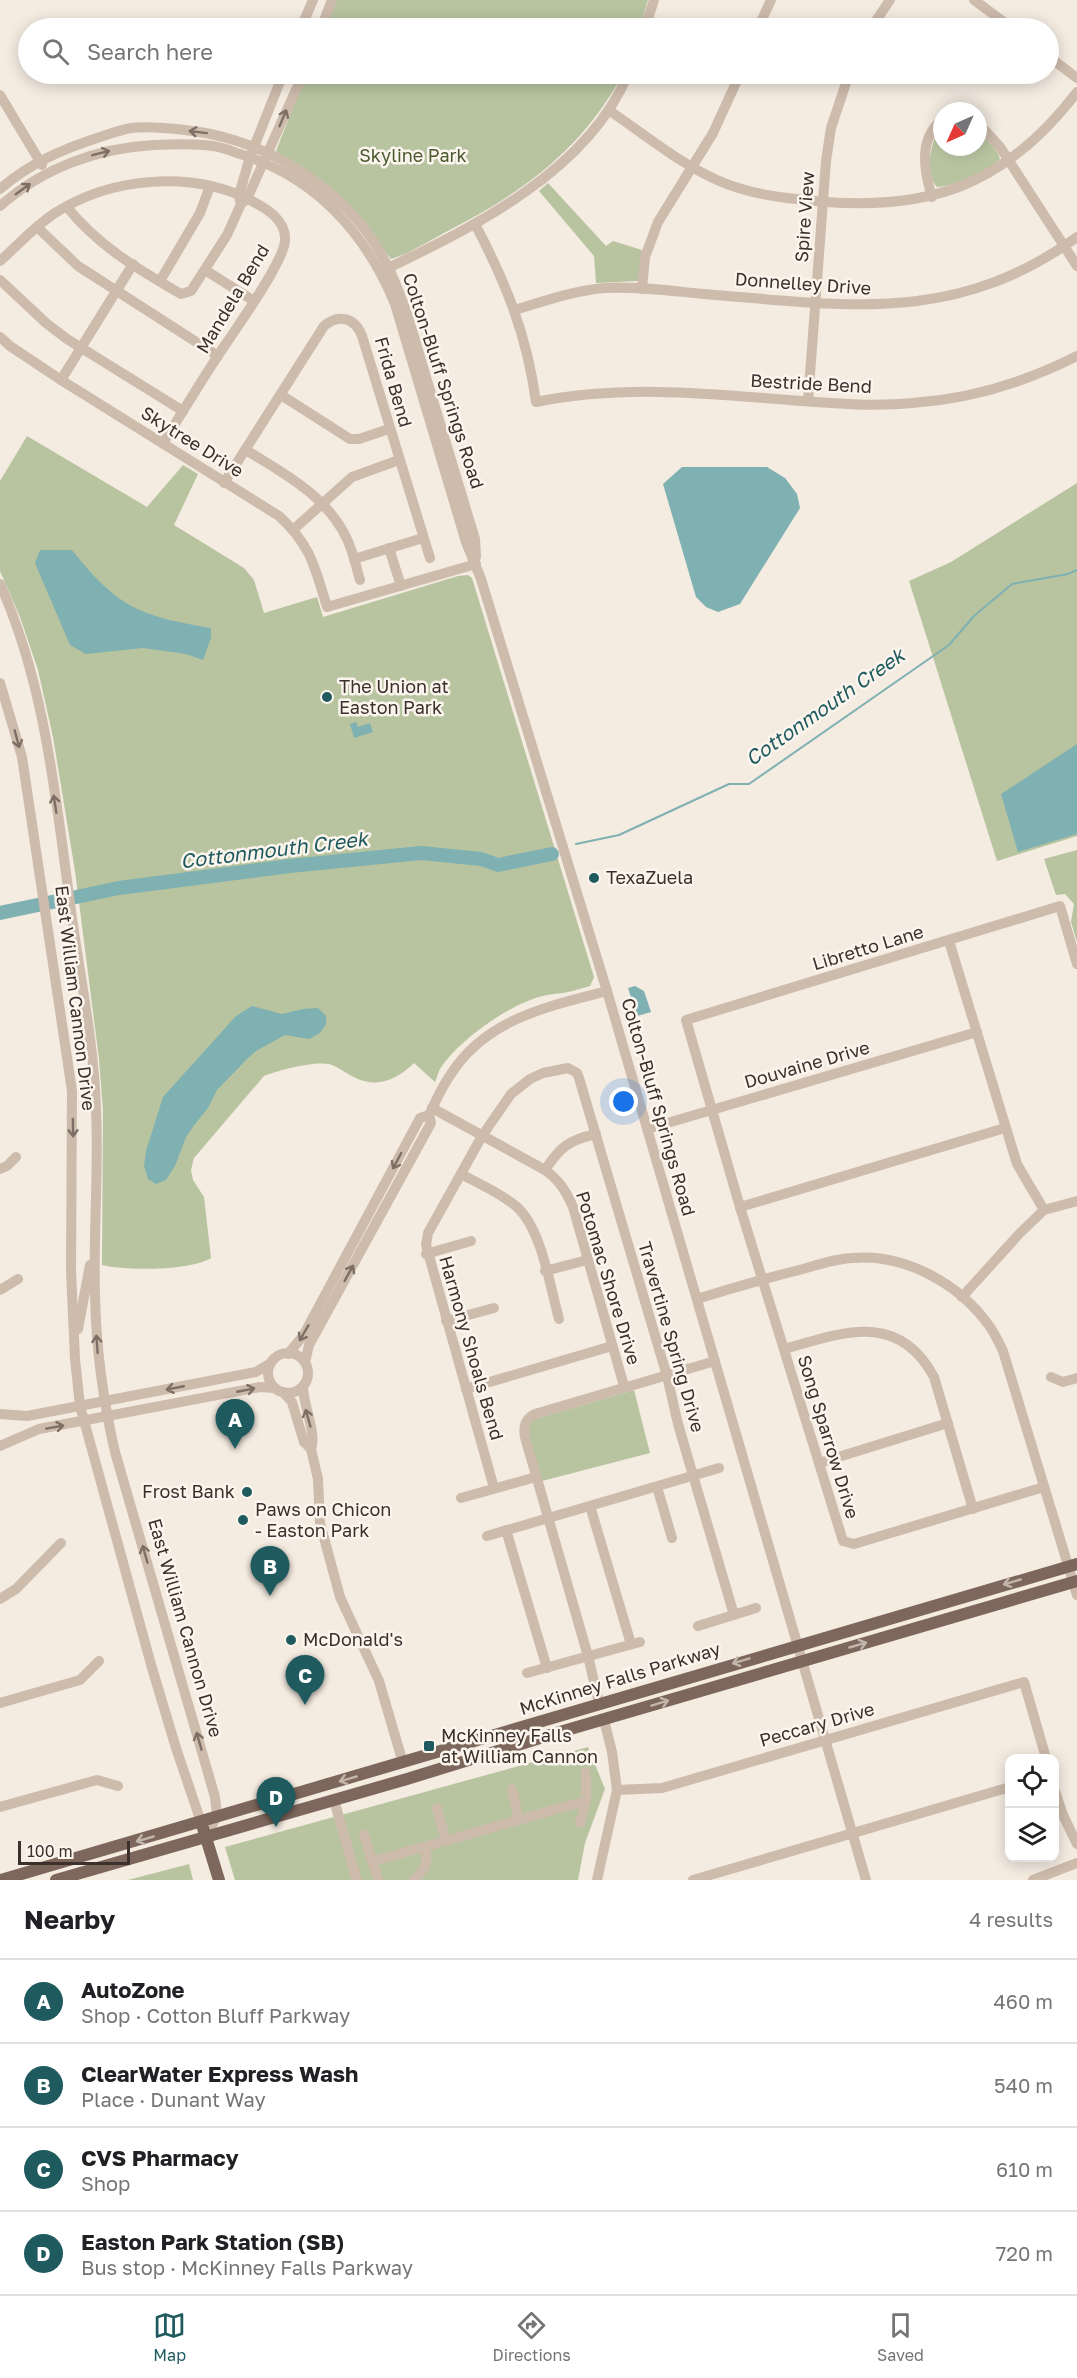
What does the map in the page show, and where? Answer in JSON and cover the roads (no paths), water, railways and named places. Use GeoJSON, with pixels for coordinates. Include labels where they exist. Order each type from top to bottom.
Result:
{"type":"FeatureCollection","features":[{"type":"Feature","properties":{"kind":"main road","name":"McKinney Falls Parkway"},"geometry":{"type":"LineString","coordinates":[[1,1880],[1073,1565]]}},
{"type":"Feature","properties":{"kind":"main road","name":"McKinney Falls Parkway"},"geometry":{"type":"LineString","coordinates":[[56,1880],[1075,1582]]}},
{"type":"Feature","properties":{"kind":"main road"},"geometry":{"type":"LineString","coordinates":[[599,1703],[604,1720]]}},
{"type":"Feature","properties":{"kind":"main road","name":"East William Cannon Drive"},"geometry":{"type":"LineString","coordinates":[[201,1822],[219,1880]]}},
{"type":"Feature","properties":{"kind":"street"},"geometry":{"type":"LineString","coordinates":[[306,18],[313,0]]}},
{"type":"Feature","properties":{"kind":"street"},"geometry":{"type":"LineString","coordinates":[[325,18],[332,0]]}},
{"type":"Feature","properties":{"kind":"street"},"geometry":{"type":"LineString","coordinates":[[648,18],[654,0]]}},
{"type":"Feature","properties":{"kind":"street"},"geometry":{"type":"LineString","coordinates":[[763,18],[771,0]]}},
{"type":"Feature","properties":{"kind":"street"},"geometry":{"type":"LineString","coordinates":[[878,18],[890,0]]}},
{"type":"Feature","properties":{"kind":"street"},"geometry":{"type":"LineString","coordinates":[[974,0],[998,18]]}},
{"type":"Feature","properties":{"kind":"street"},"geometry":{"type":"LineString","coordinates":[[1059,64],[1077,78]]}},
{"type":"Feature","properties":{"kind":"street"},"geometry":{"type":"LineString","coordinates":[[242,199],[252,152],[280,84]]}},
{"type":"Feature","properties":{"kind":"street"},"geometry":{"type":"LineString","coordinates":[[67,207],[93,236],[133,264],[181,294],[191,291],[228,235],[242,199],[266,157],[299,84]]}},
{"type":"Feature","properties":{"kind":"street"},"geometry":{"type":"LineString","coordinates":[[385,270],[511,204],[564,160],[610,111],[623,84]]}},
{"type":"Feature","properties":{"kind":"street"},"geometry":{"type":"LineString","coordinates":[[642,289],[645,257],[658,222],[722,116],[736,84]]}},
{"type":"Feature","properties":{"kind":"street","name":"Spire View"},"geometry":{"type":"LineString","coordinates":[[808,401],[826,161],[831,128],[846,84]]}},
{"type":"Feature","properties":{"kind":"street"},"geometry":{"type":"LineString","coordinates":[[610,111],[692,167],[741,189],[786,198],[866,205],[932,196],[982,176],[1008,162],[1035,141],[1077,92]]}},
{"type":"Feature","properties":{"kind":"street"},"geometry":{"type":"LineString","coordinates":[[0,95],[46,173]]}},
{"type":"Feature","properties":{"kind":"street","name":"Colton-Bluff Springs Road"},"geometry":{"type":"LineString","coordinates":[[0,189],[40,161],[64,149],[130,128],[172,129],[227,136],[252,152]]}},
{"type":"Feature","properties":{"kind":"street"},"geometry":{"type":"LineString","coordinates":[[932,196],[925,167],[926,145],[933,129]]}},
{"type":"Feature","properties":{"kind":"street"},"geometry":{"type":"LineString","coordinates":[[987,131],[993,137],[1077,266]]}},
{"type":"Feature","properties":{"kind":"street","name":"Colton-Bluff Springs Road"},"geometry":{"type":"LineString","coordinates":[[0,206],[46,173],[77,160],[134,146],[171,144],[214,146],[252,152],[266,157],[325,201],[354,230],[385,270],[411,326],[472,528],[476,564],[607,991],[866,1880]]}},
{"type":"Feature","properties":{"kind":"street","name":"Mandela Bend"},"geometry":{"type":"LineString","coordinates":[[0,261],[37,226],[67,207],[115,187],[149,182],[192,182],[210,186],[268,210],[277,218],[283,227],[285,240],[282,252],[254,301],[163,443]]}},
{"type":"Feature","properties":{"kind":"street"},"geometry":{"type":"LineString","coordinates":[[160,281],[200,213],[210,186]]}},
{"type":"Feature","properties":{"kind":"street"},"geometry":{"type":"LineString","coordinates":[[475,224],[502,277],[515,310]]}},
{"type":"Feature","properties":{"kind":"street"},"geometry":{"type":"LineString","coordinates":[[37,226],[78,266],[218,356]]}},
{"type":"Feature","properties":{"kind":"street","name":"Donnelley Drive"},"geometry":{"type":"LineString","coordinates":[[515,310],[578,291],[604,288],[816,303],[894,304],[958,294],[1015,274],[1077,237]]}},
{"type":"Feature","properties":{"kind":"street"},"geometry":{"type":"LineString","coordinates":[[61,380],[133,264]]}},
{"type":"Feature","properties":{"kind":"street"},"geometry":{"type":"LineString","coordinates":[[205,270],[254,301]]}},
{"type":"Feature","properties":{"kind":"street"},"geometry":{"type":"LineString","coordinates":[[0,280],[46,323],[81,348],[183,411]]}},
{"type":"Feature","properties":{"kind":"street","name":"Bestride Bend"},"geometry":{"type":"LineString","coordinates":[[515,310],[536,402],[619,391],[669,391],[867,405],[938,401],[1014,382],[1077,356]]}},
{"type":"Feature","properties":{"kind":"street","name":"Frida Bend"},"geometry":{"type":"LineString","coordinates":[[224,483],[324,326],[333,320],[345,318],[360,329],[430,558]]}},
{"type":"Feature","properties":{"kind":"street","name":"Skytree Drive"},"geometry":{"type":"LineString","coordinates":[[0,337],[61,380],[279,516],[294,529],[304,542],[327,607],[401,586]]}},
{"type":"Feature","properties":{"kind":"street"},"geometry":{"type":"LineString","coordinates":[[280,395],[350,439],[359,439],[389,429]]}},
{"type":"Feature","properties":{"kind":"street"},"geometry":{"type":"LineString","coordinates":[[246,450],[297,482],[322,503],[341,528],[354,558],[360,580]]}},
{"type":"Feature","properties":{"kind":"street"},"geometry":{"type":"LineString","coordinates":[[294,529],[352,477],[399,460]]}},
{"type":"Feature","properties":{"kind":"street"},"geometry":{"type":"LineString","coordinates":[[354,558],[423,537]]}},
{"type":"Feature","properties":{"kind":"street"},"geometry":{"type":"LineString","coordinates":[[389,548],[401,586],[476,564]]}},
{"type":"Feature","properties":{"kind":"street","name":"East William Cannon Drive"},"geometry":{"type":"LineString","coordinates":[[0,584],[19,632],[35,686],[44,728],[94,1076],[95,1310],[104,1402],[215,1797],[217,1816]]}},
{"type":"Feature","properties":{"kind":"street","name":"East William Cannon Drive"},"geometry":{"type":"LineString","coordinates":[[0,683],[8,703],[22,757],[52,945],[72,1091],[71,1271],[75,1359],[80,1406],[152,1668],[201,1822]]}},
{"type":"Feature","properties":{"kind":"street","name":"Libretto Lane"},"geometry":{"type":"LineString","coordinates":[[686,1020],[1060,906],[1077,964]]}},
{"type":"Feature","properties":{"kind":"street"},"geometry":{"type":"LineString","coordinates":[[949,940],[1017,1164],[1044,1210]]}},
{"type":"Feature","properties":{"kind":"street"},"geometry":{"type":"LineString","coordinates":[[0,1446],[39,1429],[260,1387],[295,1392],[303,1386],[308,1376],[305,1362],[309,1345],[431,1123],[431,1112],[450,1074],[460,1061],[502,1026],[535,1011],[607,991]]}},
{"type":"Feature","properties":{"kind":"street","name":"Song Sparrow Drive"},"geometry":{"type":"LineString","coordinates":[[686,1020],[840,1537],[847,1544],[854,1544],[1044,1487]]}},
{"type":"Feature","properties":{"kind":"street","name":"Douvaine Drive"},"geometry":{"type":"LineString","coordinates":[[647,1129],[977,1032]]}},
{"type":"Feature","properties":{"kind":"street","name":"Harmony Shoals Bend"},"geometry":{"type":"LineString","coordinates":[[494,1488],[426,1254],[428,1233],[482,1136],[511,1094],[520,1085],[543,1073],[564,1068],[574,1070]]}},
{"type":"Feature","properties":{"kind":"street","name":"Travertine Spring Drive"},"geometry":{"type":"LineString","coordinates":[[574,1070],[579,1078],[596,1134],[734,1615]]}},
{"type":"Feature","properties":{"kind":"street"},"geometry":{"type":"LineString","coordinates":[[288,1354],[303,1336],[420,1118],[431,1112]]}},
{"type":"Feature","properties":{"kind":"street","name":"Potomac Shore Drive"},"geometry":{"type":"LineString","coordinates":[[431,1112],[545,1170],[556,1179],[569,1197],[624,1386]]}},
{"type":"Feature","properties":{"kind":"street"},"geometry":{"type":"LineString","coordinates":[[740,1207],[1005,1128]]}},
{"type":"Feature","properties":{"kind":"street"},"geometry":{"type":"LineString","coordinates":[[545,1170],[561,1148],[568,1143],[596,1134]]}},
{"type":"Feature","properties":{"kind":"street"},"geometry":{"type":"LineString","coordinates":[[0,1169],[16,1157]]}},
{"type":"Feature","properties":{"kind":"street"},"geometry":{"type":"LineString","coordinates":[[461,1174],[519,1209],[533,1229],[559,1319]]}},
{"type":"Feature","properties":{"kind":"street"},"geometry":{"type":"LineString","coordinates":[[962,1297],[1044,1210],[1077,1201]]}},
{"type":"Feature","properties":{"kind":"street","name":"East William Cannon Drive"},"geometry":{"type":"LineString","coordinates":[[75,1359],[92,1256],[96,1214]]}},
{"type":"Feature","properties":{"kind":"street"},"geometry":{"type":"LineString","coordinates":[[426,1254],[471,1241]]}},
{"type":"Feature","properties":{"kind":"street"},"geometry":{"type":"LineString","coordinates":[[697,1299],[762,1279],[854,1258],[880,1259],[914,1267],[929,1274],[962,1297],[991,1328],[1003,1352],[1044,1487],[1073,1565],[1077,1595]]}},
{"type":"Feature","properties":{"kind":"street"},"geometry":{"type":"LineString","coordinates":[[545,1271],[587,1260]]}},
{"type":"Feature","properties":{"kind":"street"},"geometry":{"type":"LineString","coordinates":[[0,1290],[18,1279]]}},
{"type":"Feature","properties":{"kind":"street"},"geometry":{"type":"LineString","coordinates":[[446,1322],[494,1308]]}},
{"type":"Feature","properties":{"kind":"street"},"geometry":{"type":"LineString","coordinates":[[784,1349],[852,1331],[874,1331],[886,1334],[913,1350],[934,1377],[973,1509]]}},
{"type":"Feature","properties":{"kind":"street"},"geometry":{"type":"LineString","coordinates":[[466,1389],[612,1346]]}},
{"type":"Feature","properties":{"kind":"street"},"geometry":{"type":"LineString","coordinates":[[0,1414],[27,1416],[256,1372],[277,1357],[288,1354],[299,1357],[305,1362]]}},
{"type":"Feature","properties":{"kind":"street"},"geometry":{"type":"LineString","coordinates":[[599,1703],[588,1656],[524,1430],[531,1416],[624,1386],[715,1361]]}},
{"type":"Feature","properties":{"kind":"street"},"geometry":{"type":"LineString","coordinates":[[271,1363],[269,1374],[279,1390],[292,1402],[304,1442],[311,1449],[318,1479],[320,1523],[339,1593],[347,1617],[379,1681],[403,1763]]}},
{"type":"Feature","properties":{"kind":"street"},"geometry":{"type":"LineString","coordinates":[[1051,1377],[1063,1382],[1077,1378]]}},
{"type":"Feature","properties":{"kind":"street"},"geometry":{"type":"LineString","coordinates":[[303,1386],[304,1403],[315,1440],[311,1449]]}},
{"type":"Feature","properties":{"kind":"street"},"geometry":{"type":"LineString","coordinates":[[819,1463],[948,1423]]}},
{"type":"Feature","properties":{"kind":"street"},"geometry":{"type":"LineString","coordinates":[[487,1536],[719,1468]]}},
{"type":"Feature","properties":{"kind":"street"},"geometry":{"type":"LineString","coordinates":[[461,1498],[536,1477]]}},
{"type":"Feature","properties":{"kind":"street"},"geometry":{"type":"LineString","coordinates":[[657,1487],[672,1538]]}},
{"type":"Feature","properties":{"kind":"street"},"geometry":{"type":"LineString","coordinates":[[527,1673],[636,1643],[590,1506]]}},
{"type":"Feature","properties":{"kind":"street"},"geometry":{"type":"LineString","coordinates":[[506,1530],[547,1668]]}},
{"type":"Feature","properties":{"kind":"street"},"geometry":{"type":"LineString","coordinates":[[0,1599],[16,1589],[61,1543]]}},
{"type":"Feature","properties":{"kind":"street"},"geometry":{"type":"LineString","coordinates":[[698,1626],[756,1608]]}},
{"type":"Feature","properties":{"kind":"street"},"geometry":{"type":"LineString","coordinates":[[0,1703],[80,1680],[99,1661]]}},
{"type":"Feature","properties":{"kind":"street","name":"Peccary Drive"},"geometry":{"type":"LineString","coordinates":[[617,1790],[663,1788],[1024,1682],[1045,1754]]}},
{"type":"Feature","properties":{"kind":"street"},"geometry":{"type":"LineString","coordinates":[[597,1880],[617,1790],[612,1752],[604,1720]]}},
{"type":"Feature","properties":{"kind":"street"},"geometry":{"type":"LineString","coordinates":[[580,1823],[586,1801],[586,1772]]}},
{"type":"Feature","properties":{"kind":"street"},"geometry":{"type":"LineString","coordinates":[[0,1807],[97,1780],[118,1786]]}},
{"type":"Feature","properties":{"kind":"street"},"geometry":{"type":"LineString","coordinates":[[693,1880],[1005,1788]]}},
{"type":"Feature","properties":{"kind":"street"},"geometry":{"type":"LineString","coordinates":[[512,1789],[519,1820]]}},
{"type":"Feature","properties":{"kind":"street"},"geometry":{"type":"LineString","coordinates":[[334,1800],[357,1880]]}},
{"type":"Feature","properties":{"kind":"street"},"geometry":{"type":"LineString","coordinates":[[372,1861],[586,1801]]}},
{"type":"Feature","properties":{"kind":"street"},"geometry":{"type":"LineString","coordinates":[[1059,1803],[1077,1844]]}},
{"type":"Feature","properties":{"kind":"street"},"geometry":{"type":"LineString","coordinates":[[437,1808],[446,1841]]}},
{"type":"Feature","properties":{"kind":"street"},"geometry":{"type":"LineString","coordinates":[[206,1836],[217,1816]]}},
{"type":"Feature","properties":{"kind":"street"},"geometry":{"type":"LineString","coordinates":[[364,1835],[378,1880]]}},
{"type":"Feature","properties":{"kind":"street"},"geometry":{"type":"LineString","coordinates":[[414,1880],[426,1868],[428,1858],[424,1847]]}},
{"type":"Feature","properties":{"kind":"street"},"geometry":{"type":"LineString","coordinates":[[1034,1880],[1077,1863]]}},
{"type":"Feature","properties":{"kind":"water"},"geometry":{"type":"Polygon","coordinates":[[[682,467],[767,467],[785,478],[797,494],[800,508],[740,604],[718,612],[706,607],[696,597],[663,484],[682,467]]]}},
{"type":"Feature","properties":{"kind":"water"},"geometry":{"type":"Polygon","coordinates":[[[40,550],[72,550],[103,585],[132,606],[166,619],[211,628],[211,638],[203,660],[186,654],[143,648],[86,654],[70,645],[35,563],[40,550]]]}},
{"type":"Feature","properties":{"kind":"water"},"geometry":{"type":"Polygon","coordinates":[[[356,722],[358,727],[370,723],[373,732],[354,738],[350,724],[356,722]]]}},
{"type":"Feature","properties":{"kind":"water"},"geometry":{"type":"Polygon","coordinates":[[[1077,744],[1077,834],[1018,852],[1001,794],[1077,744]]]}},
{"type":"Feature","properties":{"kind":"water"},"geometry":{"type":"Polygon","coordinates":[[[635,986],[644,991],[651,1012],[637,1016],[628,988],[635,986]]]}},
{"type":"Feature","properties":{"kind":"water"},"geometry":{"type":"Polygon","coordinates":[[[252,1006],[282,1014],[318,1008],[326,1016],[326,1024],[320,1033],[309,1039],[285,1035],[256,1051],[247,1059],[217,1090],[208,1108],[186,1137],[175,1166],[166,1180],[156,1184],[148,1179],[144,1166],[146,1151],[163,1097],[236,1016],[252,1006]]]}},
{"type":"Feature","properties":{"kind":"waterway","name":"Cottonmouth Creek"},"geometry":{"type":"LineString","coordinates":[[576,844],[619,835],[729,784],[749,784],[949,645],[974,616],[1012,584],[1068,574],[1077,570]]}},
{"type":"Feature","properties":{"kind":"waterway","name":"Cottonmouth Creek"},"geometry":{"type":"LineString","coordinates":[[0,913],[119,888],[290,866],[421,853],[481,859],[498,865],[552,854]]}},
{"type":"Feature","properties":{"kind":"place","name":"The Union at Easton Park"},"geometry":{"type":"Point","coordinates":[327,697]}},
{"type":"Feature","properties":{"kind":"place","name":"TexaZuela"},"geometry":{"type":"Point","coordinates":[594,878]}},
{"type":"Feature","properties":{"kind":"place","name":"AutoZone"},"geometry":{"type":"Point","coordinates":[235,1449]}},
{"type":"Feature","properties":{"kind":"place","name":"Frost Bank"},"geometry":{"type":"Point","coordinates":[247,1492]}},
{"type":"Feature","properties":{"kind":"place","name":"Paws on Chicon - Easton Park"},"geometry":{"type":"Point","coordinates":[243,1520]}},
{"type":"Feature","properties":{"kind":"place","name":"ClearWater Express Wash"},"geometry":{"type":"Point","coordinates":[270,1596]}},
{"type":"Feature","properties":{"kind":"place","name":"McDonald's"},"geometry":{"type":"Point","coordinates":[291,1640]}},
{"type":"Feature","properties":{"kind":"place","name":"CVS Pharmacy"},"geometry":{"type":"Point","coordinates":[305,1705]}},
{"type":"Feature","properties":{"kind":"place","name":"McKinney Falls at William Cannon"},"geometry":{"type":"Point","coordinates":[429,1746]}},
{"type":"Feature","properties":{"kind":"place","name":"Easton Park Station (SB)"},"geometry":{"type":"Point","coordinates":[276,1827]}},
{"type":"Feature","properties":{"kind":"park label","name":"Skyline Park"},"geometry":{"type":"Point","coordinates":[413,156]}}]}
